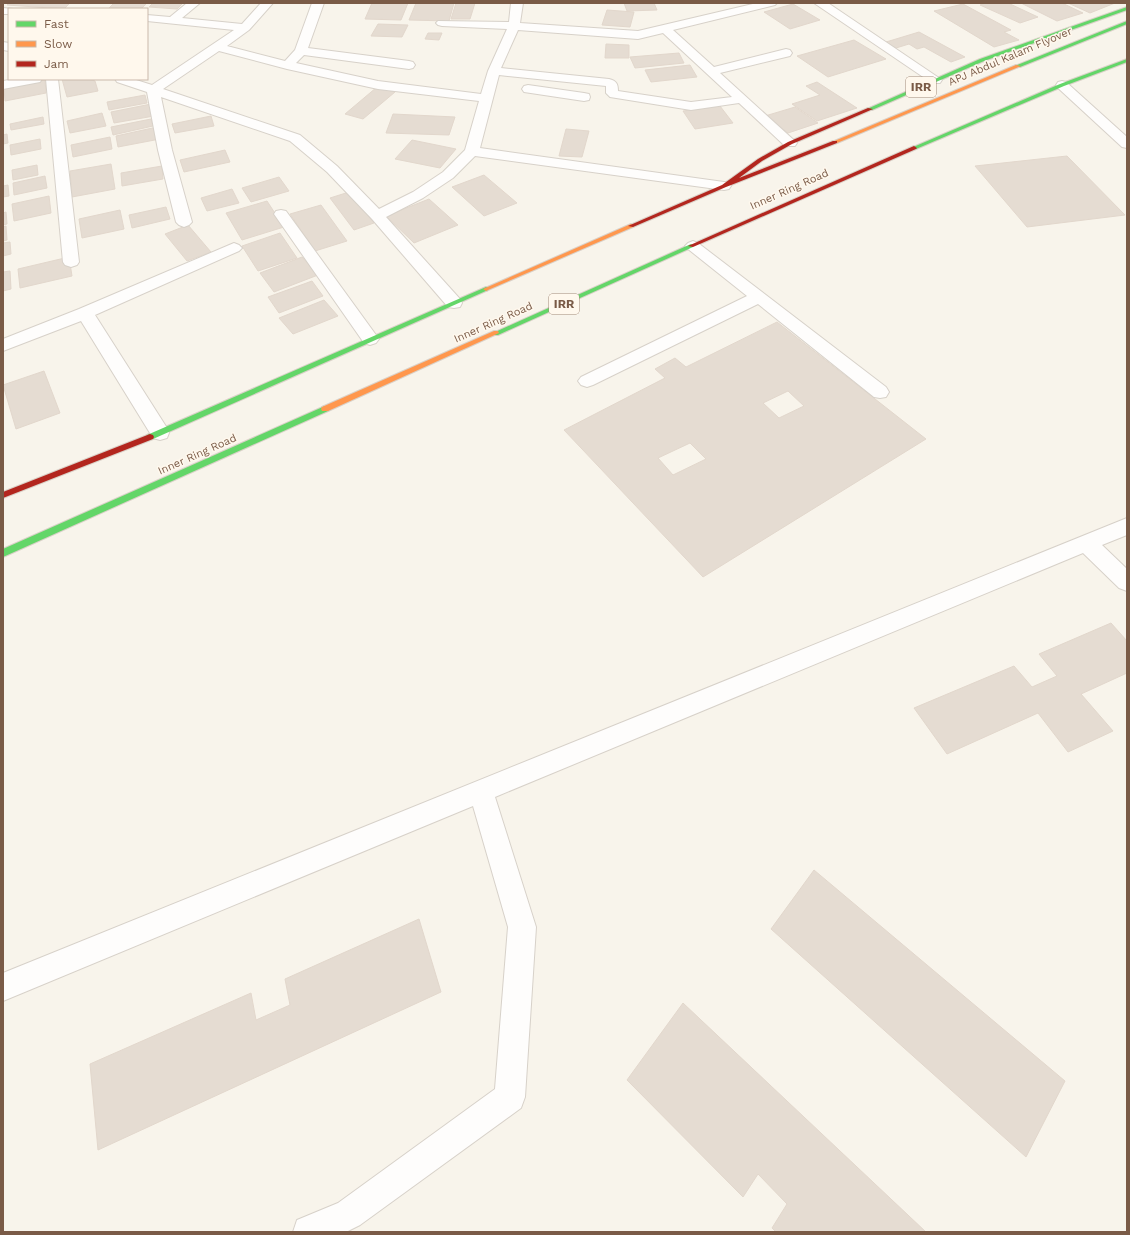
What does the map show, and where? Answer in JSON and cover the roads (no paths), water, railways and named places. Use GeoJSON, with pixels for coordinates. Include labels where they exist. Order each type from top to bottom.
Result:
{"type":"FeatureCollection","features":[{"type":"Feature","properties":{"kind":"main road","name":"IRR"},"geometry":{"type":"LineString","coordinates":[[3,495],[160,434],[454,302],[724,186],[760,160],[790,143],[982,60],[1127,8]]}},
{"type":"Feature","properties":{"kind":"main road","name":"APJ Abdul Kalam Flyover"},"geometry":{"type":"LineString","coordinates":[[724,186],[874,126],[1082,39],[1127,22]]}},
{"type":"Feature","properties":{"kind":"main road","name":"Inner Ring Road"},"geometry":{"type":"LineString","coordinates":[[3,553],[838,180],[1062,85],[1127,60]]}},
{"type":"Feature","properties":{"kind":"street"},"geometry":{"type":"LineString","coordinates":[[172,20],[194,3]]}},
{"type":"Feature","properties":{"kind":"street"},"geometry":{"type":"LineString","coordinates":[[153,90],[245,28],[267,3]]}},
{"type":"Feature","properties":{"kind":"street"},"geometry":{"type":"LineString","coordinates":[[287,65],[301,51],[318,3]]}},
{"type":"Feature","properties":{"kind":"street"},"geometry":{"type":"LineString","coordinates":[[377,216],[418,194],[448,175],[472,151],[486,98],[495,80],[514,26],[517,3]]}},
{"type":"Feature","properties":{"kind":"street"},"geometry":{"type":"LineString","coordinates":[[442,23],[514,26],[638,35],[771,3]]}},
{"type":"Feature","properties":{"kind":"street"},"geometry":{"type":"LineString","coordinates":[[820,3],[936,80]]}},
{"type":"Feature","properties":{"kind":"street"},"geometry":{"type":"LineString","coordinates":[[708,7],[720,16]]}},
{"type":"Feature","properties":{"kind":"street"},"geometry":{"type":"LineString","coordinates":[[148,18],[245,28]]}},
{"type":"Feature","properties":{"kind":"street"},"geometry":{"type":"LineString","coordinates":[[665,29],[790,143]]}},
{"type":"Feature","properties":{"kind":"street"},"geometry":{"type":"LineString","coordinates":[[218,47],[287,65],[378,85],[486,98]]}},
{"type":"Feature","properties":{"kind":"street"},"geometry":{"type":"LineString","coordinates":[[301,51],[409,65]]}},
{"type":"Feature","properties":{"kind":"street"},"geometry":{"type":"LineString","coordinates":[[711,71],[786,54]]}},
{"type":"Feature","properties":{"kind":"street"},"geometry":{"type":"LineString","coordinates":[[3,85],[30,80]]}},
{"type":"Feature","properties":{"kind":"street"},"geometry":{"type":"LineString","coordinates":[[52,80],[71,262]]}},
{"type":"Feature","properties":{"kind":"street"},"geometry":{"type":"LineString","coordinates":[[124,80],[295,138],[332,169],[377,216],[454,302]]}},
{"type":"Feature","properties":{"kind":"street"},"geometry":{"type":"LineString","coordinates":[[495,80],[609,83],[612,85],[612,92],[615,94],[691,106],[742,99]]}},
{"type":"Feature","properties":{"kind":"street"},"geometry":{"type":"LineString","coordinates":[[1062,85],[1127,144]]}},
{"type":"Feature","properties":{"kind":"street"},"geometry":{"type":"LineString","coordinates":[[515,87],[584,97]]}},
{"type":"Feature","properties":{"kind":"street"},"geometry":{"type":"LineString","coordinates":[[153,90],[165,150],[184,222]]}},
{"type":"Feature","properties":{"kind":"street"},"geometry":{"type":"LineString","coordinates":[[472,151],[724,186]]}},
{"type":"Feature","properties":{"kind":"street"},"geometry":{"type":"LineString","coordinates":[[281,214],[370,339]]}},
{"type":"Feature","properties":{"kind":"street"},"geometry":{"type":"LineString","coordinates":[[693,246],[880,392]]}},
{"type":"Feature","properties":{"kind":"street"},"geometry":{"type":"LineString","coordinates":[[3,345],[85,313],[234,248]]}},
{"type":"Feature","properties":{"kind":"street"},"geometry":{"type":"LineString","coordinates":[[587,381],[758,297]]}},
{"type":"Feature","properties":{"kind":"street"},"geometry":{"type":"LineString","coordinates":[[85,313],[160,434]]}},
{"type":"Feature","properties":{"kind":"street"},"geometry":{"type":"LineString","coordinates":[[3,987],[1087,544],[1127,526]]}},
{"type":"Feature","properties":{"kind":"street"},"geometry":{"type":"LineString","coordinates":[[1087,544],[1127,582]]}},
{"type":"Feature","properties":{"kind":"street"},"geometry":{"type":"LineString","coordinates":[[309,1232],[349,1214],[510,1097],[522,927],[482,791]]}}]}
